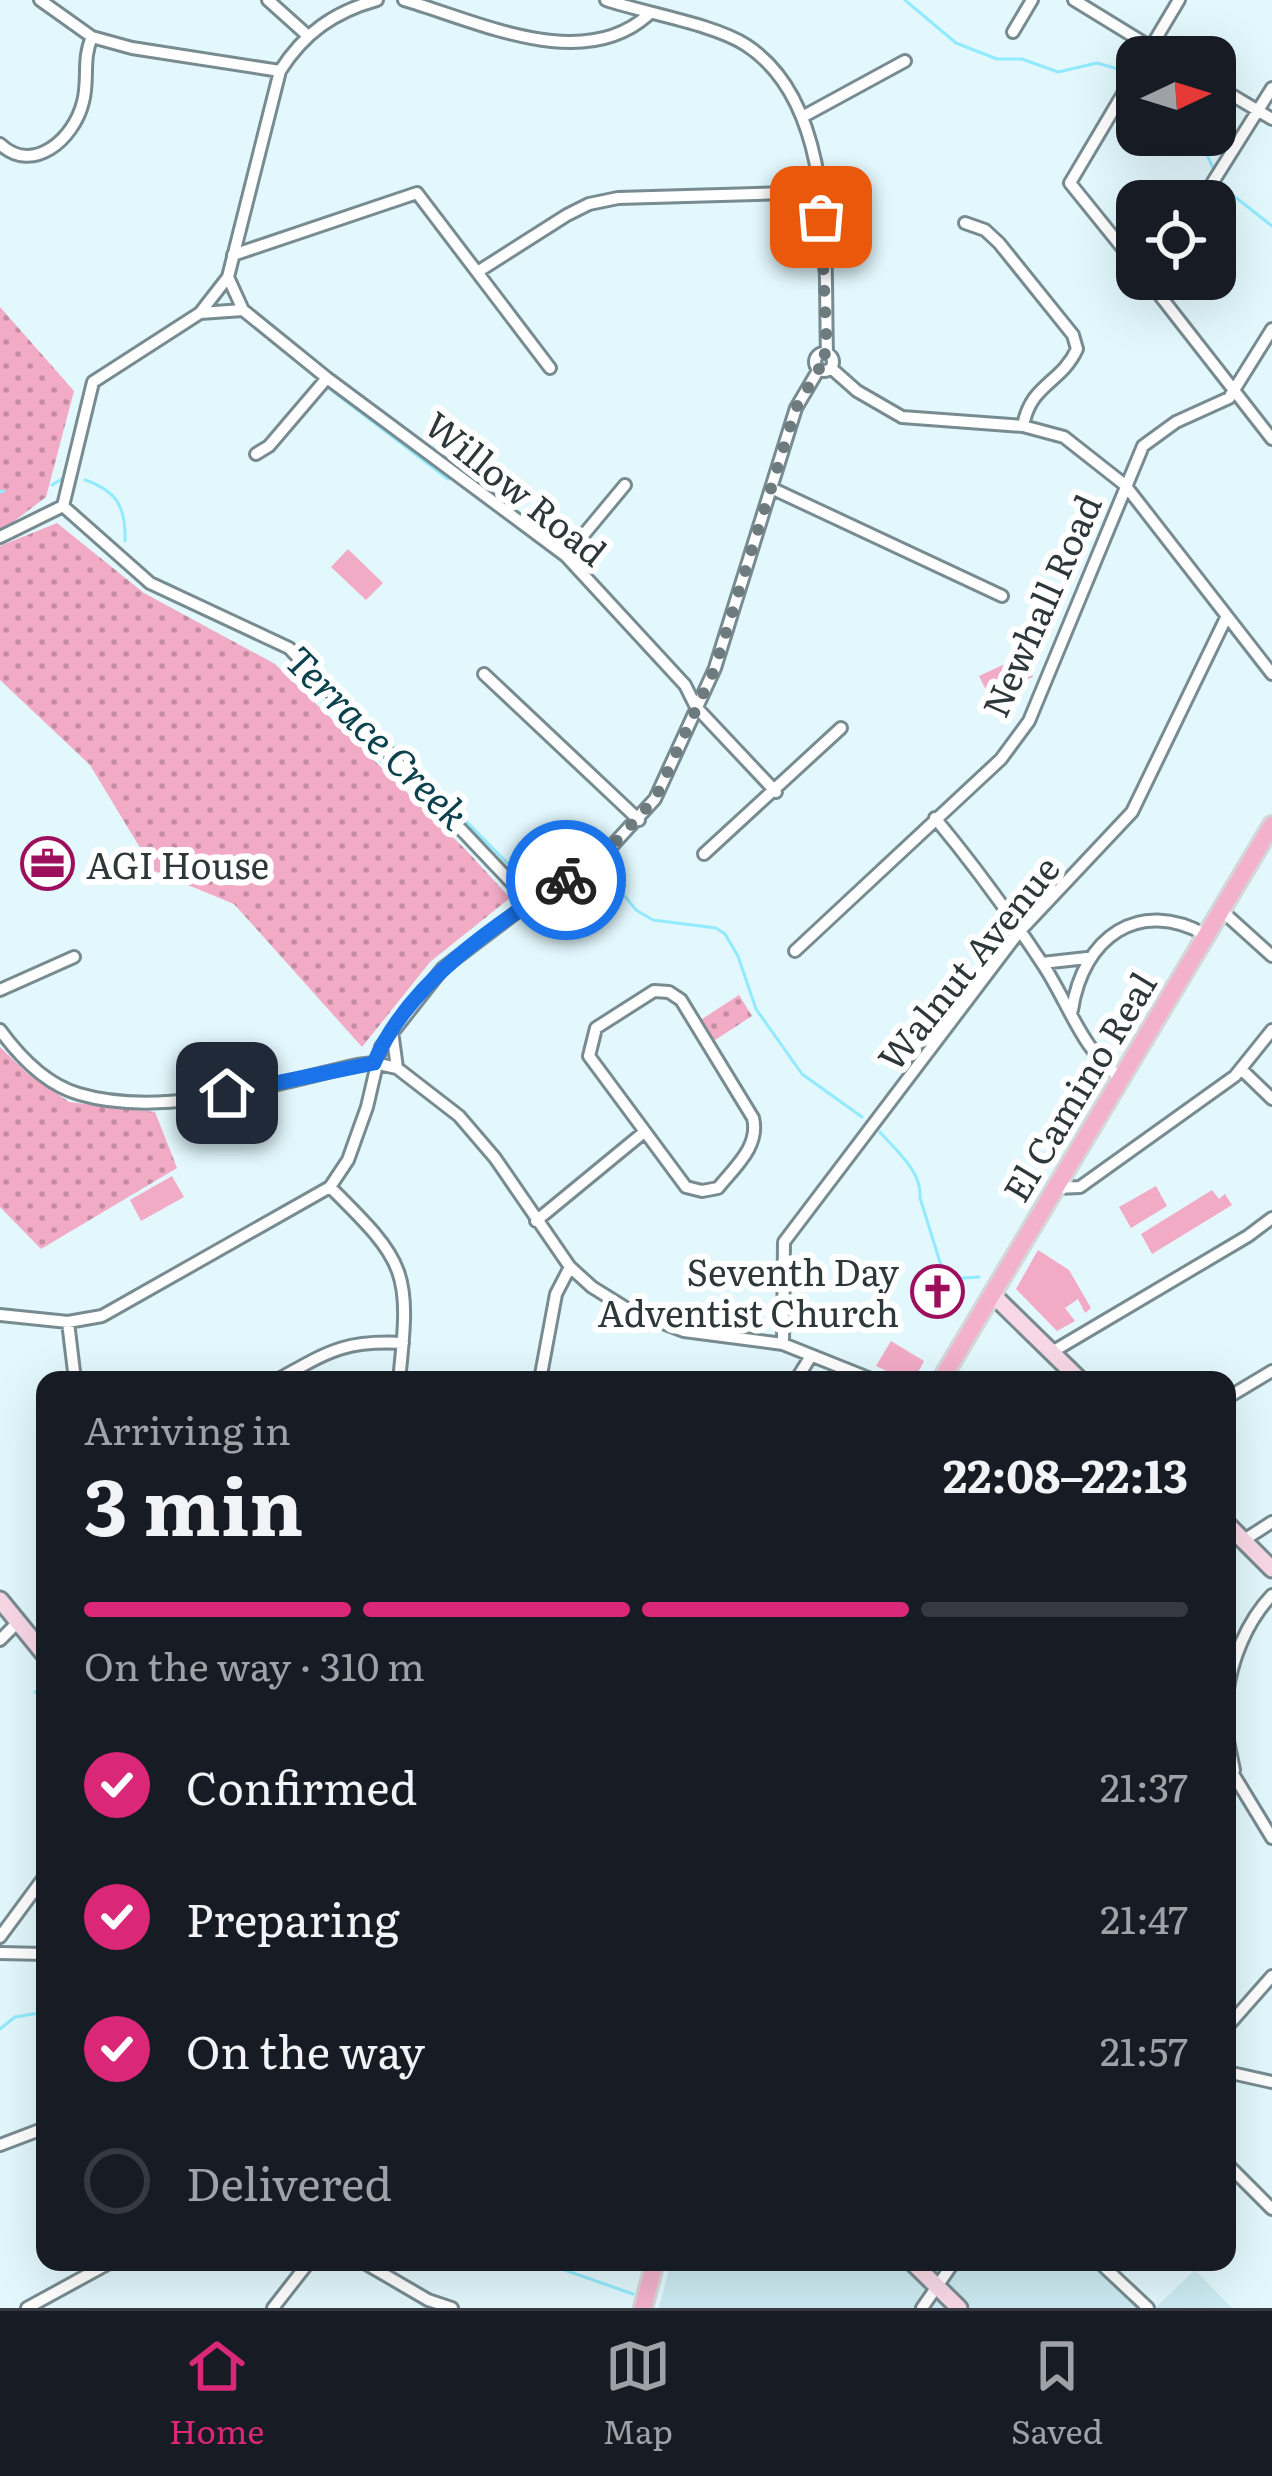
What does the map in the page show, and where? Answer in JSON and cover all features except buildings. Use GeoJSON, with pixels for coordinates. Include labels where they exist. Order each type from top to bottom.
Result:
{"type":"FeatureCollection","features":[{"type":"Feature","properties":{"kind":"main road","name":"El Camino Real"},"geometry":{"type":"LineString","coordinates":[[946,1371],[1272,825]]}},
{"type":"Feature","properties":{"kind":"main road"},"geometry":{"type":"LineString","coordinates":[[643,2308],[653,2271]]}},
{"type":"Feature","properties":{"kind":"street"},"geometry":{"type":"LineString","coordinates":[[40,0],[92,37],[132,48],[280,71]]}},
{"type":"Feature","properties":{"kind":"street"},"geometry":{"type":"LineString","coordinates":[[268,0],[307,34]]}},
{"type":"Feature","properties":{"kind":"street"},"geometry":{"type":"LineString","coordinates":[[63,506],[93,382],[200,313],[228,277],[280,71],[307,34],[336,15],[377,0]]}},
{"type":"Feature","properties":{"kind":"street"},"geometry":{"type":"LineString","coordinates":[[404,0],[544,42],[575,41],[634,27],[648,15],[648,0]]}},
{"type":"Feature","properties":{"kind":"street"},"geometry":{"type":"LineString","coordinates":[[605,0],[743,43],[776,70],[803,116],[819,192],[827,353],[815,359],[902,417],[1023,426],[1064,437],[1125,485],[1272,674]]}},
{"type":"Feature","properties":{"kind":"street"},"geometry":{"type":"LineString","coordinates":[[1013,32],[1032,0]]}},
{"type":"Feature","properties":{"kind":"street"},"geometry":{"type":"LineString","coordinates":[[1074,0],[1125,36]]}},
{"type":"Feature","properties":{"kind":"street"},"geometry":{"type":"LineString","coordinates":[[1158,36],[1179,0]]}},
{"type":"Feature","properties":{"kind":"street"},"geometry":{"type":"LineString","coordinates":[[0,144],[15,157],[25,158],[44,154],[55,145],[84,102],[84,64],[92,37]]}},
{"type":"Feature","properties":{"kind":"street"},"geometry":{"type":"LineString","coordinates":[[803,116],[905,61]]}},
{"type":"Feature","properties":{"kind":"street"},"geometry":{"type":"LineString","coordinates":[[1214,180],[1272,88]]}},
{"type":"Feature","properties":{"kind":"street"},"geometry":{"type":"LineString","coordinates":[[1236,98],[1272,119]]}},
{"type":"Feature","properties":{"kind":"street"},"geometry":{"type":"LineString","coordinates":[[1116,105],[1070,183],[1116,240]]}},
{"type":"Feature","properties":{"kind":"street"},"geometry":{"type":"LineString","coordinates":[[233,255],[416,187],[550,368]]}},
{"type":"Feature","properties":{"kind":"street"},"geometry":{"type":"LineString","coordinates":[[479,271],[589,203],[819,192]]}},
{"type":"Feature","properties":{"kind":"street"},"geometry":{"type":"LineString","coordinates":[[965,223],[985,230],[999,243],[1073,335],[1077,350],[1071,362],[1028,402],[1023,426]]}},
{"type":"Feature","properties":{"kind":"street","name":"Willow Road"},"geometry":{"type":"LineString","coordinates":[[228,277],[243,310],[566,556],[776,792]]}},
{"type":"Feature","properties":{"kind":"street"},"geometry":{"type":"LineString","coordinates":[[1164,300],[1272,439]]}},
{"type":"Feature","properties":{"kind":"street"},"geometry":{"type":"LineString","coordinates":[[200,313],[243,310]]}},
{"type":"Feature","properties":{"kind":"street"},"geometry":{"type":"LineString","coordinates":[[1235,391],[1272,328]]}},
{"type":"Feature","properties":{"kind":"street"},"geometry":{"type":"LineString","coordinates":[[0,1315],[68,1322],[119,1310],[330,1187],[348,1160],[368,1107],[374,1063],[392,1031],[443,968],[530,902],[599,860],[655,799],[715,668],[796,408],[825,368]]}},
{"type":"Feature","properties":{"kind":"street"},"geometry":{"type":"LineString","coordinates":[[256,454],[269,446],[327,378]]}},
{"type":"Feature","properties":{"kind":"street","name":"Newhall Road"},"geometry":{"type":"LineString","coordinates":[[795,951],[1001,759],[1029,721],[1143,446],[1176,422],[1213,407],[1235,391]]}},
{"type":"Feature","properties":{"kind":"street"},"geometry":{"type":"LineString","coordinates":[[566,556],[625,485]]}},
{"type":"Feature","properties":{"kind":"street"},"geometry":{"type":"LineString","coordinates":[[771,488],[1001,596]]}},
{"type":"Feature","properties":{"kind":"street"},"geometry":{"type":"LineString","coordinates":[[0,537],[63,506]]}},
{"type":"Feature","properties":{"kind":"street"},"geometry":{"type":"LineString","coordinates":[[63,506],[151,584],[289,648],[530,902]]}},
{"type":"Feature","properties":{"kind":"street","name":"Walnut Avenue"},"geometry":{"type":"LineString","coordinates":[[782,1344],[784,1242],[1019,932],[1132,812],[1226,618]]}},
{"type":"Feature","properties":{"kind":"street"},"geometry":{"type":"LineString","coordinates":[[484,674],[639,820]]}},
{"type":"Feature","properties":{"kind":"street"},"geometry":{"type":"LineString","coordinates":[[704,854],[841,728]]}},
{"type":"Feature","properties":{"kind":"street"},"geometry":{"type":"LineString","coordinates":[[935,818],[983,876],[1042,962],[1090,1052],[1121,1078]]}},
{"type":"Feature","properties":{"kind":"street"},"geometry":{"type":"LineString","coordinates":[[1221,910],[1272,956]]}},
{"type":"Feature","properties":{"kind":"street"},"geometry":{"type":"LineString","coordinates":[[1072,1012],[1076,983],[1087,958],[1108,938],[1134,924],[1162,920],[1184,923],[1206,935]]}},
{"type":"Feature","properties":{"kind":"street"},"geometry":{"type":"LineString","coordinates":[[0,990],[74,957]]}},
{"type":"Feature","properties":{"kind":"street"},"geometry":{"type":"LineString","coordinates":[[1042,962],[1087,958]]}},
{"type":"Feature","properties":{"kind":"street"},"geometry":{"type":"LineString","coordinates":[[654,991],[669,992],[681,1000],[757,1130],[753,1143],[718,1188],[702,1191],[686,1187],[644,1132],[589,1056],[590,1042],[596,1028],[628,1006],[654,991]]}},
{"type":"Feature","properties":{"kind":"street"},"geometry":{"type":"LineString","coordinates":[[0,1030],[33,1068],[76,1094],[130,1102],[251,1089],[374,1063],[397,1068],[459,1116],[495,1158],[570,1267],[592,1287],[659,1324],[782,1344],[850,1371]]}},
{"type":"Feature","properties":{"kind":"street"},"geometry":{"type":"LineString","coordinates":[[1055,1188],[1080,1187],[1241,1069],[1272,1030]]}},
{"type":"Feature","properties":{"kind":"street"},"geometry":{"type":"LineString","coordinates":[[392,1031],[397,1068]]}},
{"type":"Feature","properties":{"kind":"street"},"geometry":{"type":"LineString","coordinates":[[1241,1069],[1272,1099]]}},
{"type":"Feature","properties":{"kind":"street"},"geometry":{"type":"LineString","coordinates":[[536,1221],[644,1132]]}},
{"type":"Feature","properties":{"kind":"street"},"geometry":{"type":"LineString","coordinates":[[330,1187],[388,1246],[394,1259],[405,1300],[400,1371]]}},
{"type":"Feature","properties":{"kind":"street"},"geometry":{"type":"LineString","coordinates":[[1052,1352],[1272,1218]]}},
{"type":"Feature","properties":{"kind":"street"},"geometry":{"type":"LineString","coordinates":[[542,1371],[556,1294],[570,1267]]}},
{"type":"Feature","properties":{"kind":"street"},"geometry":{"type":"LineString","coordinates":[[992,1294],[1071,1371]]}},
{"type":"Feature","properties":{"kind":"street"},"geometry":{"type":"LineString","coordinates":[[68,1322],[74,1371]]}},
{"type":"Feature","properties":{"kind":"street"},"geometry":{"type":"LineString","coordinates":[[293,1371],[334,1348],[362,1341],[403,1343]]}},
{"type":"Feature","properties":{"kind":"street"},"geometry":{"type":"LineString","coordinates":[[802,1371],[811,1356]]}},
{"type":"Feature","properties":{"kind":"street"},"geometry":{"type":"LineString","coordinates":[[1236,1393],[1272,1371]]}},
{"type":"Feature","properties":{"kind":"street"},"geometry":{"type":"LineString","coordinates":[[1244,1540],[1272,1522]]}},
{"type":"Feature","properties":{"kind":"street"},"geometry":{"type":"LineString","coordinates":[[1236,1532],[1272,1569]]}},
{"type":"Feature","properties":{"kind":"street"},"geometry":{"type":"LineString","coordinates":[[1236,1655],[1272,1595]]}},
{"type":"Feature","properties":{"kind":"street"},"geometry":{"type":"LineString","coordinates":[[0,1600],[36,1645]]}},
{"type":"Feature","properties":{"kind":"street"},"geometry":{"type":"LineString","coordinates":[[0,1640],[16,1624]]}},
{"type":"Feature","properties":{"kind":"street"},"geometry":{"type":"LineString","coordinates":[[1236,1777],[1272,1838]]}},
{"type":"Feature","properties":{"kind":"street"},"geometry":{"type":"LineString","coordinates":[[0,1937],[36,1888]]}},
{"type":"Feature","properties":{"kind":"street"},"geometry":{"type":"LineString","coordinates":[[0,1953],[36,1954]]}},
{"type":"Feature","properties":{"kind":"street"},"geometry":{"type":"LineString","coordinates":[[1236,2017],[1272,1976]]}},
{"type":"Feature","properties":{"kind":"street"},"geometry":{"type":"LineString","coordinates":[[1236,2074],[1272,2082]]}},
{"type":"Feature","properties":{"kind":"street"},"geometry":{"type":"LineString","coordinates":[[0,2145],[36,2131]]}},
{"type":"Feature","properties":{"kind":"street"},"geometry":{"type":"LineString","coordinates":[[1236,2173],[1272,2209]]}},
{"type":"Feature","properties":{"kind":"street"},"geometry":{"type":"LineString","coordinates":[[27,2308],[95,2271]]}},
{"type":"Feature","properties":{"kind":"street"},"geometry":{"type":"LineString","coordinates":[[273,2308],[302,2271]]}},
{"type":"Feature","properties":{"kind":"street"},"geometry":{"type":"LineString","coordinates":[[378,2271],[428,2300],[452,2308]]}},
{"type":"Feature","properties":{"kind":"street"},"geometry":{"type":"LineString","coordinates":[[921,2271],[959,2308]]}},
{"type":"Feature","properties":{"kind":"street"},"geometry":{"type":"LineString","coordinates":[[922,2308],[948,2271]]}},
{"type":"Feature","properties":{"kind":"street"},"geometry":{"type":"LineString","coordinates":[[1109,2271],[1148,2308]]}},
{"type":"Feature","properties":{"kind":"shaded area"},"geometry":{"type":"Polygon","coordinates":[[[0,307],[74,391],[46,497],[0,532],[0,307]]]}},
{"type":"Feature","properties":{"kind":"shaded area"},"geometry":{"type":"Polygon","coordinates":[[[57,523],[144,593],[275,664],[510,898],[430,962],[362,1047],[234,904],[154,871],[90,765],[0,680],[0,546],[57,523]]]}},
{"type":"Feature","properties":{"kind":"shaded area"},"geometry":{"type":"Polygon","coordinates":[[[348,549],[383,583],[366,600],[331,567],[348,549]]]}},
{"type":"Feature","properties":{"kind":"shaded area"},"geometry":{"type":"Polygon","coordinates":[[[1025,658],[1033,677],[988,694],[979,676],[1025,658]]]}},
{"type":"Feature","properties":{"kind":"shaded area"},"geometry":{"type":"Polygon","coordinates":[[[739,995],[752,1016],[712,1042],[699,1021],[739,995]]]}},
{"type":"Feature","properties":{"kind":"shaded area"},"geometry":{"type":"Polygon","coordinates":[[[0,1047],[28,1074],[69,1102],[155,1112],[177,1168],[41,1249],[0,1207],[0,1047]]]}},
{"type":"Feature","properties":{"kind":"shaded area"},"geometry":{"type":"Polygon","coordinates":[[[172,1176],[184,1197],[141,1221],[130,1200],[172,1176]]]}},
{"type":"Feature","properties":{"kind":"shaded area"},"geometry":{"type":"Polygon","coordinates":[[[1156,1186],[1167,1206],[1131,1228],[1119,1207],[1156,1186]]]}},
{"type":"Feature","properties":{"kind":"shaded area"},"geometry":{"type":"Polygon","coordinates":[[[1212,1190],[1219,1199],[1225,1194],[1232,1205],[1152,1254],[1141,1234],[1212,1190]]]}},
{"type":"Feature","properties":{"kind":"shaded area"},"geometry":{"type":"Polygon","coordinates":[[[1038,1250],[1069,1270],[1091,1308],[1085,1313],[1078,1299],[1065,1308],[1075,1321],[1057,1331],[1016,1289],[1038,1250]]]}},
{"type":"Feature","properties":{"kind":"shaded area"},"geometry":{"type":"Polygon","coordinates":[[[891,1341],[924,1361],[919,1371],[886,1371],[876,1366],[891,1341]]]}},
{"type":"Feature","properties":{"kind":"shaded area"},"geometry":{"type":"Polygon","coordinates":[[[669,2271],[1117,2271],[1155,2308],[659,2308],[669,2271]]]}},
{"type":"Feature","properties":{"kind":"shaded area"},"geometry":{"type":"Polygon","coordinates":[[[1196,2271],[1232,2308],[1155,2308],[1196,2271]]]}},
{"type":"Feature","properties":{"kind":"waterway"},"geometry":{"type":"LineString","coordinates":[[905,0],[956,43],[997,59],[1022,59],[1058,72],[1097,63],[1116,68]]}},
{"type":"Feature","properties":{"kind":"waterway"},"geometry":{"type":"LineString","coordinates":[[1208,156],[1215,172]]}},
{"type":"Feature","properties":{"kind":"waterway"},"geometry":{"type":"LineString","coordinates":[[1236,198],[1272,226]]}},
{"type":"Feature","properties":{"kind":"waterway"},"geometry":{"type":"LineString","coordinates":[[326,386],[448,479]]}},
{"type":"Feature","properties":{"kind":"waterway","name":"Terrace Creek"},"geometry":{"type":"LineString","coordinates":[[52,485],[65,477]]}},
{"type":"Feature","properties":{"kind":"waterway","name":"Terrace Creek"},"geometry":{"type":"LineString","coordinates":[[85,480],[105,489],[117,502],[125,541]]}},
{"type":"Feature","properties":{"kind":"waterway","name":"Terrace Creek"},"geometry":{"type":"LineString","coordinates":[[0,492],[4,491]]}},
{"type":"Feature","properties":{"kind":"waterway","name":"Terrace Creek"},"geometry":{"type":"LineString","coordinates":[[166,583],[197,599]]}},
{"type":"Feature","properties":{"kind":"waterway","name":"Terrace Creek"},"geometry":{"type":"LineString","coordinates":[[211,606],[291,643],[516,872]]}},
{"type":"Feature","properties":{"kind":"waterway","name":"Terrace Creek"},"geometry":{"type":"LineString","coordinates":[[603,869],[636,910],[653,920],[716,928],[725,934],[738,956],[756,1009],[802,1074],[862,1117]]}},
{"type":"Feature","properties":{"kind":"waterway","name":"Terrace Creek"},"geometry":{"type":"LineString","coordinates":[[880,1132],[917,1179],[944,1275],[948,1279],[979,1277]]}},
{"type":"Feature","properties":{"kind":"waterway"},"geometry":{"type":"LineString","coordinates":[[0,2029],[15,2017],[36,2014]]}},
{"type":"Feature","properties":{"kind":"waterway"},"geometry":{"type":"LineString","coordinates":[[568,2271],[633,2294]]}},
{"type":"Feature","properties":{"kind":"way so far"},"geometry":{"type":"LineString","coordinates":[[566,880],[599,860],[655,799],[715,668],[796,408],[819,369],[815,359],[827,353],[821,217]]}},
{"type":"Feature","properties":{"kind":"place","name":"AGI House"},"geometry":{"type":"Point","coordinates":[47,863]}},
{"type":"Feature","properties":{"kind":"place","name":"Seventh Day Adventist Church"},"geometry":{"type":"Point","coordinates":[938,1291]}},
{"type":"Feature","properties":{"kind":"route"},"geometry":{"type":"LineString","coordinates":[[227,1093],[374,1063],[392,1031],[443,968],[566,880]]}}]}
